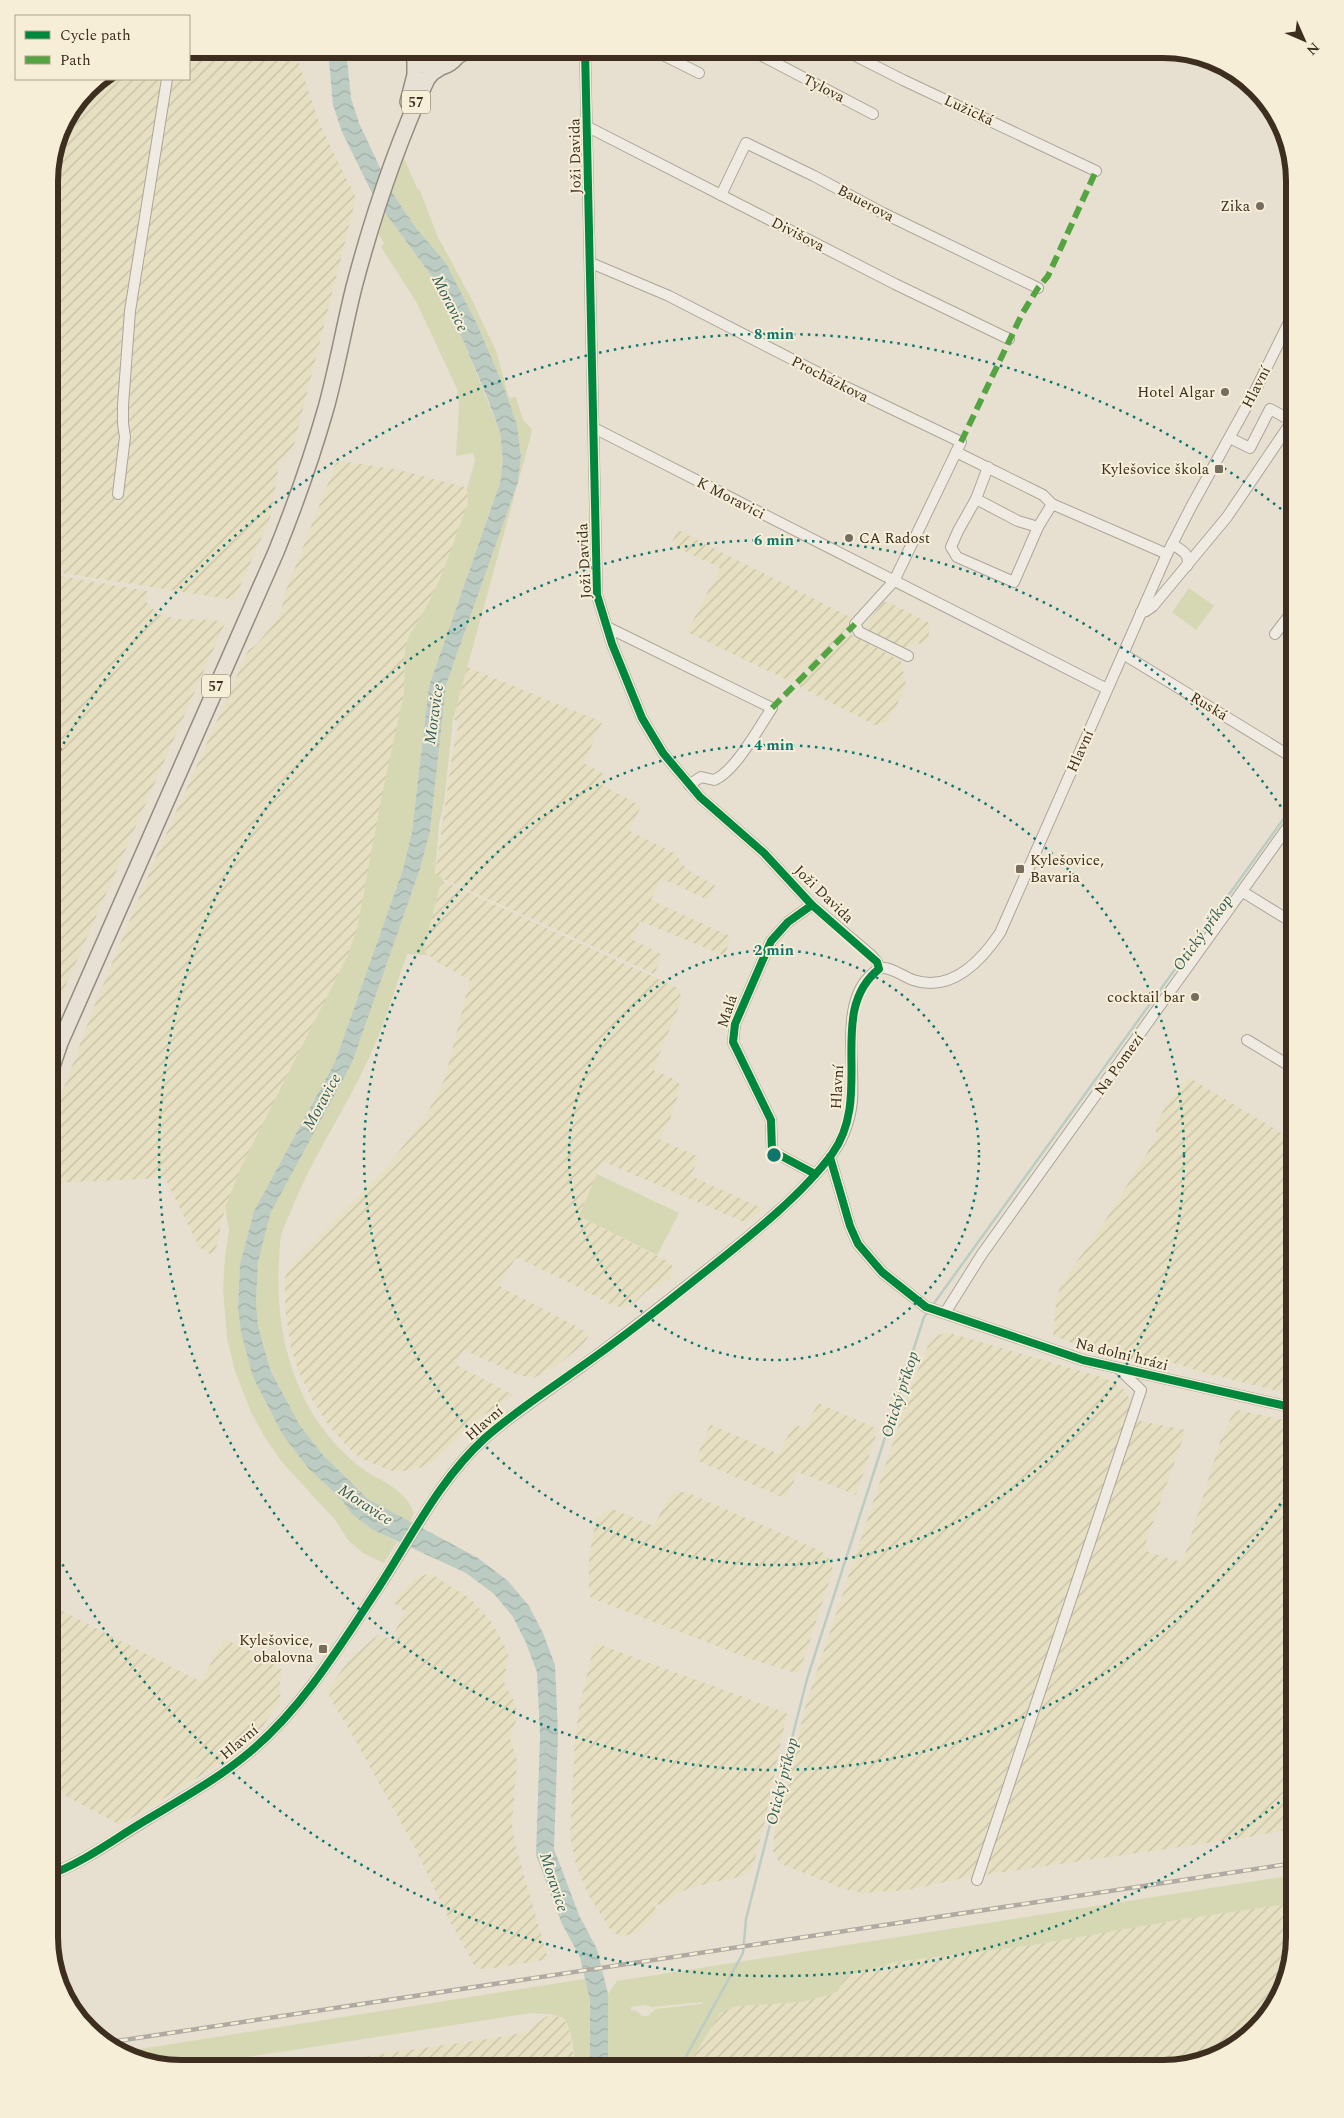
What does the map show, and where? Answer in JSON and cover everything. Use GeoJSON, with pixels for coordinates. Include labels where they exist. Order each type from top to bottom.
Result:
{"type":"FeatureCollection","features":[{"type":"Feature","properties":{"kind":"main road","name":"57"},"geometry":{"type":"LineString","coordinates":[[399,143],[415,75],[413,57]]}},
{"type":"Feature","properties":{"kind":"main road"},"geometry":{"type":"LineString","coordinates":[[417,57],[427,66],[441,67]]}},
{"type":"Feature","properties":{"kind":"main road","name":"57"},"geometry":{"type":"LineString","coordinates":[[58,1052],[276,552],[295,504],[326,408],[354,287],[371,225],[399,143],[427,79],[432,73],[449,64],[456,57]]}},
{"type":"Feature","properties":{"kind":"street","name":"Joži Davida"},"geometry":{"type":"LineString","coordinates":[[585,57],[597,595],[612,644],[642,718],[663,753],[700,797],[764,853],[812,906],[877,962],[879,968]]}},
{"type":"Feature","properties":{"kind":"street"},"geometry":{"type":"LineString","coordinates":[[668,57],[700,73]]}},
{"type":"Feature","properties":{"kind":"street","name":"Tylova"},"geometry":{"type":"LineString","coordinates":[[765,58],[873,114]]}},
{"type":"Feature","properties":{"kind":"street","name":"Lužická"},"geometry":{"type":"LineString","coordinates":[[859,58],[1096,171]]}},
{"type":"Feature","properties":{"kind":"street"},"geometry":{"type":"LineString","coordinates":[[118,494],[125,437],[123,415],[130,311],[167,80]]}},
{"type":"Feature","properties":{"kind":"street","name":"Divišova"},"geometry":{"type":"LineString","coordinates":[[588,127],[1009,339]]}},
{"type":"Feature","properties":{"kind":"street","name":"Bauerova"},"geometry":{"type":"LineString","coordinates":[[722,195],[746,143],[814,176],[883,213],[1038,288]]}},
{"type":"Feature","properties":{"kind":"street","name":"Procházkova"},"geometry":{"type":"LineString","coordinates":[[591,263],[669,296],[844,386],[961,442],[956,452]]}},
{"type":"Feature","properties":{"kind":"street","name":"Hlavní"},"geometry":{"type":"LineString","coordinates":[[57,1871],[190,1793],[227,1770],[253,1750],[286,1717],[315,1679],[355,1623],[459,1465],[498,1427],[619,1340],[757,1230],[830,1157],[844,1133],[851,1110],[852,1028],[856,1001],[864,983],[879,968],[886,968],[917,981],[937,982],[966,971],[989,948],[1000,933],[1167,554],[1230,438],[1286,328]]}},
{"type":"Feature","properties":{"kind":"street","name":"Hlavní"},"geometry":{"type":"LineString","coordinates":[[1230,438],[1250,448],[1270,409],[1286,418]]}},
{"type":"Feature","properties":{"kind":"street","name":"K Moravici"},"geometry":{"type":"LineString","coordinates":[[594,428],[894,581]]}},
{"type":"Feature","properties":{"kind":"street","name":"Hlavní"},"geometry":{"type":"LineString","coordinates":[[1141,612],[1151,608],[1184,570],[1237,503],[1286,433]]}},
{"type":"Feature","properties":{"kind":"street"},"geometry":{"type":"LineString","coordinates":[[908,656],[859,632],[856,626],[894,581],[956,452],[1043,495],[1052,504],[1167,554]]}},
{"type":"Feature","properties":{"kind":"street"},"geometry":{"type":"LineString","coordinates":[[988,467],[976,500],[951,547],[957,557],[1014,582],[1038,527],[1052,504]]}},
{"type":"Feature","properties":{"kind":"street"},"geometry":{"type":"LineString","coordinates":[[976,500],[1018,521],[1038,527]]}},
{"type":"Feature","properties":{"kind":"street"},"geometry":{"type":"LineString","coordinates":[[1159,572],[1174,577],[1184,570],[1189,561],[1187,555],[1172,544]]}},
{"type":"Feature","properties":{"kind":"street"},"geometry":{"type":"LineString","coordinates":[[894,581],[1107,689]]}},
{"type":"Feature","properties":{"kind":"street"},"geometry":{"type":"LineString","coordinates":[[1275,634],[1286,620]]}},
{"type":"Feature","properties":{"kind":"street"},"geometry":{"type":"LineString","coordinates":[[607,627],[772,708],[740,756],[723,774],[714,780],[701,777],[689,784]]}},
{"type":"Feature","properties":{"kind":"street","name":"Ruská"},"geometry":{"type":"LineString","coordinates":[[1123,654],[1286,754]]}},
{"type":"Feature","properties":{"kind":"street","name":"Na Pomezí"},"geometry":{"type":"LineString","coordinates":[[936,1311],[982,1254],[1286,830]]}},
{"type":"Feature","properties":{"kind":"street"},"geometry":{"type":"LineString","coordinates":[[1242,892],[1286,919]]}},
{"type":"Feature","properties":{"kind":"street","name":"Malá"},"geometry":{"type":"LineString","coordinates":[[812,906],[788,922],[777,933],[766,949],[735,1024],[732,1042],[771,1120],[772,1151],[815,1174]]}},
{"type":"Feature","properties":{"kind":"street"},"geometry":{"type":"LineString","coordinates":[[1248,1040],[1286,1063]]}},
{"type":"Feature","properties":{"kind":"street","name":"Na dolni hrázi"},"geometry":{"type":"LineString","coordinates":[[830,1157],[848,1220],[858,1244],[882,1272],[936,1311],[1083,1360],[1286,1406]]}},
{"type":"Feature","properties":{"kind":"street"},"geometry":{"type":"LineString","coordinates":[[978,1880],[1141,1390],[1118,1369]]}},
{"type":"Feature","properties":{"kind":"shaded area"},"geometry":{"type":"Polygon","coordinates":[[[190,57],[211,59],[297,57],[320,125],[356,198],[294,445],[279,463],[271,516],[234,600],[58,572],[58,172],[60,156],[70,126],[93,93],[109,80],[190,80],[190,57]]]}},
{"type":"Feature","properties":{"kind":"shaded area"},"geometry":{"type":"Polygon","coordinates":[[[342,461],[399,470],[458,485],[467,488],[468,503],[442,574],[428,604],[409,636],[405,650],[404,693],[357,929],[348,955],[241,1167],[225,1208],[215,1253],[210,1254],[199,1247],[165,1178],[57,1183],[57,1105],[94,1007],[156,857],[248,651],[258,643],[280,615],[285,593],[336,463],[342,461]]]}},
{"type":"Feature","properties":{"kind":"shaded area"},"geometry":{"type":"Polygon","coordinates":[[[678,530],[848,616],[852,622],[832,644],[791,682],[687,632],[720,568],[678,548],[672,542],[678,530]]]}},
{"type":"Feature","properties":{"kind":"shaded area"},"geometry":{"type":"Polygon","coordinates":[[[58,576],[148,591],[146,602],[158,614],[179,619],[214,620],[225,623],[58,1005],[58,576]]]}},
{"type":"Feature","properties":{"kind":"shaded area"},"geometry":{"type":"Polygon","coordinates":[[[883,602],[889,602],[929,623],[929,634],[923,644],[914,643],[910,647],[904,648],[868,630],[866,627],[867,623],[883,602]]]}},
{"type":"Feature","properties":{"kind":"shaded area"},"geometry":{"type":"Polygon","coordinates":[[[850,634],[901,661],[906,685],[889,722],[875,725],[800,687],[800,683],[850,634]]]}},
{"type":"Feature","properties":{"kind":"shaded area"},"geometry":{"type":"Polygon","coordinates":[[[467,667],[602,722],[584,763],[606,775],[602,785],[641,806],[630,831],[676,854],[681,863],[691,872],[715,885],[708,900],[661,878],[651,900],[730,936],[725,956],[640,921],[633,940],[663,955],[654,974],[435,875],[453,750],[459,722],[453,719],[467,667]]]}},
{"type":"Feature","properties":{"kind":"shaded area"},"geometry":{"type":"Polygon","coordinates":[[[443,881],[678,988],[682,999],[653,1070],[676,1080],[681,1086],[669,1122],[659,1139],[699,1157],[691,1176],[764,1209],[746,1223],[602,1161],[579,1216],[667,1261],[672,1265],[673,1271],[670,1279],[647,1291],[631,1306],[623,1308],[612,1305],[518,1258],[515,1259],[500,1285],[501,1287],[580,1328],[588,1337],[584,1343],[563,1361],[534,1378],[518,1375],[464,1350],[456,1363],[458,1366],[514,1395],[473,1422],[435,1460],[423,1467],[404,1471],[391,1471],[360,1458],[330,1427],[313,1401],[299,1372],[291,1348],[285,1309],[285,1281],[286,1274],[294,1262],[387,1167],[425,1118],[445,1078],[470,980],[435,961],[425,951],[431,919],[440,885],[443,881]]]}},
{"type":"Feature","properties":{"kind":"shaded area"},"geometry":{"type":"Polygon","coordinates":[[[1188,1077],[1286,1136],[1286,1393],[1205,1373],[1164,1360],[1124,1358],[1081,1347],[1053,1335],[1060,1286],[1103,1224],[1157,1137],[1155,1126],[1167,1104],[1188,1077]]]}},
{"type":"Feature","properties":{"kind":"shaded area"},"geometry":{"type":"Polygon","coordinates":[[[946,1332],[1105,1378],[1121,1387],[1127,1394],[1130,1400],[1129,1410],[973,1876],[907,1890],[862,1893],[844,1889],[779,1863],[773,1851],[774,1832],[806,1704],[913,1382],[928,1346],[937,1336],[946,1332]]]}},
{"type":"Feature","properties":{"kind":"shaded area"},"geometry":{"type":"Polygon","coordinates":[[[818,1403],[878,1429],[856,1495],[798,1472],[786,1499],[696,1460],[710,1424],[779,1454],[794,1424],[805,1429],[818,1403]]]}},
{"type":"Feature","properties":{"kind":"shaded area"},"geometry":{"type":"Polygon","coordinates":[[[1238,1410],[1286,1420],[1286,1830],[1250,1837],[982,1875],[1136,1420],[1186,1430],[1145,1545],[1148,1552],[1181,1562],[1184,1558],[1220,1442],[1233,1413],[1238,1410]]]}},
{"type":"Feature","properties":{"kind":"shaded area"},"geometry":{"type":"Polygon","coordinates":[[[686,1492],[797,1540],[822,1552],[830,1559],[833,1570],[799,1674],[756,1661],[591,1598],[589,1590],[589,1558],[596,1518],[606,1511],[615,1510],[654,1526],[667,1500],[672,1494],[686,1492]]]}},
{"type":"Feature","properties":{"kind":"shaded area"},"geometry":{"type":"Polygon","coordinates":[[[428,1574],[433,1575],[471,1599],[492,1623],[506,1648],[508,1655],[504,1682],[516,1705],[517,1717],[510,1739],[517,1761],[512,1824],[515,1844],[547,1955],[543,1960],[495,1968],[480,1969],[475,1967],[451,1923],[415,1848],[330,1698],[328,1688],[352,1657],[378,1635],[391,1639],[405,1612],[394,1603],[395,1600],[414,1578],[428,1574]]]}},
{"type":"Feature","properties":{"kind":"shaded area"},"geometry":{"type":"Polygon","coordinates":[[[57,1608],[201,1682],[224,1639],[255,1653],[282,1670],[279,1690],[281,1697],[278,1706],[261,1728],[225,1761],[120,1825],[57,1791],[57,1608]]]}},
{"type":"Feature","properties":{"kind":"shaded area"},"geometry":{"type":"Polygon","coordinates":[[[595,1643],[787,1713],[764,1825],[755,1859],[749,1873],[692,1887],[676,1894],[665,1903],[655,1905],[656,1913],[638,1932],[621,1937],[611,1931],[588,1894],[576,1865],[570,1835],[575,1738],[580,1703],[595,1643]]]}},
{"type":"Feature","properties":{"kind":"shaded area"},"geometry":{"type":"Polygon","coordinates":[[[1286,1904],[1285,1954],[1277,1985],[1270,1999],[1251,2025],[1225,2044],[1203,2054],[1172,2060],[691,2060],[720,2013],[737,2006],[802,2002],[832,1994],[838,1990],[843,1980],[852,1974],[896,1962],[1033,1945],[1177,1920],[1286,1904]]]}},
{"type":"Feature","properties":{"kind":"shaded area"},"geometry":{"type":"Polygon","coordinates":[[[547,2016],[557,2016],[563,2019],[568,2025],[574,2060],[340,2060],[507,2036],[525,2032],[547,2016]]]}},
{"type":"Feature","properties":{"kind":"green space"},"geometry":{"type":"Polygon","coordinates":[[[425,57],[445,57],[434,60],[425,57]]]}},
{"type":"Feature","properties":{"kind":"green space"},"geometry":{"type":"Polygon","coordinates":[[[403,156],[418,190],[420,190],[437,235],[472,300],[496,351],[509,398],[516,397],[523,420],[532,429],[531,435],[453,719],[444,802],[439,824],[435,874],[441,877],[443,881],[440,885],[425,944],[425,951],[428,955],[407,954],[374,1047],[300,1189],[283,1229],[280,1242],[278,1280],[280,1316],[287,1351],[298,1385],[310,1410],[328,1435],[348,1457],[363,1469],[389,1484],[403,1496],[414,1513],[410,1522],[368,1499],[323,1455],[299,1424],[270,1368],[258,1326],[256,1303],[258,1262],[271,1212],[352,1063],[420,869],[430,831],[446,685],[518,482],[521,458],[517,425],[477,324],[446,263],[416,228],[391,191],[403,156]]]}},
{"type":"Feature","properties":{"kind":"green space"},"geometry":{"type":"Polygon","coordinates":[[[385,213],[430,274],[460,333],[500,432],[503,461],[500,483],[429,686],[412,832],[403,869],[335,1062],[254,1211],[240,1264],[238,1308],[241,1332],[308,1468],[341,1499],[352,1513],[373,1530],[397,1542],[384,1563],[363,1553],[348,1540],[336,1521],[281,1461],[264,1436],[251,1412],[235,1371],[227,1338],[223,1289],[229,1230],[225,1208],[241,1167],[348,955],[357,929],[382,795],[404,693],[405,650],[409,636],[428,604],[442,574],[468,503],[467,488],[475,461],[473,453],[456,456],[459,405],[457,389],[417,303],[381,247],[384,243],[377,232],[385,213]]]}},
{"type":"Feature","properties":{"kind":"green space"},"geometry":{"type":"Polygon","coordinates":[[[1189,588],[1214,606],[1196,630],[1172,612],[1189,588]]]}},
{"type":"Feature","properties":{"kind":"green space"},"geometry":{"type":"Polygon","coordinates":[[[597,1174],[679,1213],[657,1255],[579,1216],[597,1174]]]}},
{"type":"Feature","properties":{"kind":"green space"},"geometry":{"type":"Polygon","coordinates":[[[1286,1876],[1286,1904],[1177,1920],[1033,1945],[896,1962],[852,1974],[843,1980],[838,1991],[832,1994],[802,2002],[737,2006],[720,2013],[691,2060],[608,2060],[608,1994],[617,1981],[1286,1876]],[[703,2002],[631,2007],[631,2010],[637,2011],[642,2016],[648,2016],[656,2009],[702,2004],[703,2002]]]}},
{"type":"Feature","properties":{"kind":"green space"},"geometry":{"type":"Polygon","coordinates":[[[585,1979],[590,1999],[590,2060],[575,2060],[571,2034],[563,2018],[552,2014],[531,2013],[229,2060],[172,2060],[156,2058],[132,2050],[585,1979]]]}},
{"type":"Feature","properties":{"kind":"water","name":"Moravice"},"geometry":{"type":"Polygon","coordinates":[[[329,57],[347,57],[351,98],[359,123],[391,191],[416,228],[446,263],[477,324],[504,388],[517,425],[521,457],[518,482],[446,685],[430,831],[420,869],[352,1063],[271,1212],[258,1262],[256,1303],[258,1326],[270,1369],[299,1424],[323,1455],[368,1499],[478,1558],[508,1581],[529,1606],[543,1633],[555,1665],[558,1732],[554,1849],[579,1915],[597,1949],[608,1994],[608,2060],[590,2060],[590,2000],[580,1957],[562,1924],[536,1855],[540,1736],[537,1672],[526,1643],[513,1617],[494,1594],[466,1573],[373,1530],[351,1513],[341,1499],[308,1468],[283,1435],[253,1377],[241,1332],[238,1308],[240,1264],[254,1211],[335,1062],[403,869],[412,832],[429,686],[500,483],[503,461],[500,432],[460,333],[430,274],[375,199],[342,132],[333,105],[329,57]]]}},
{"type":"Feature","properties":{"kind":"waterway","name":"Otický příkop"},"geometry":{"type":"LineString","coordinates":[[932,1306],[1286,815]]}},
{"type":"Feature","properties":{"kind":"waterway","name":"Otický příkop"},"geometry":{"type":"LineString","coordinates":[[684,2060],[743,1953],[746,1919],[807,1679],[924,1317],[929,1311]]}},
{"type":"Feature","properties":{"kind":"railway"},"geometry":{"type":"LineString","coordinates":[[114,2041],[1286,1864]]}},
{"type":"Feature","properties":{"kind":"marked path"},"geometry":{"type":"LineString","coordinates":[[961,442],[1022,314],[1048,276],[1096,171]]}},
{"type":"Feature","properties":{"kind":"marked path"},"geometry":{"type":"LineString","coordinates":[[772,708],[855,624]]}},
{"type":"Feature","properties":{"kind":"cycle path"},"geometry":{"type":"LineString","coordinates":[[57,1872],[83,1859],[210,1781],[238,1762],[270,1734],[320,1675],[377,1590],[426,1510],[469,1454],[506,1421],[625,1335],[758,1229],[806,1185],[832,1154],[844,1131],[850,1106],[852,1031],[855,1008],[863,987],[879,969],[877,962],[812,905],[764,853],[700,797],[663,753],[642,718],[612,644],[597,595],[585,57]]}},
{"type":"Feature","properties":{"kind":"cycle path"},"geometry":{"type":"LineString","coordinates":[[812,905],[788,922],[771,941],[735,1024],[733,1042],[771,1120],[772,1151],[815,1174]]}},
{"type":"Feature","properties":{"kind":"cycle path"},"geometry":{"type":"LineString","coordinates":[[830,1157],[850,1226],[858,1244],[882,1272],[926,1307],[1083,1360],[1286,1406]]}},
{"type":"Feature","properties":{"kind":"place","name":"Zika"},"geometry":{"type":"Point","coordinates":[1260,206]}},
{"type":"Feature","properties":{"kind":"place","name":"Hotel Algar"},"geometry":{"type":"Point","coordinates":[1225,392]}},
{"type":"Feature","properties":{"kind":"place","name":"Kylešovice škola"},"geometry":{"type":"Point","coordinates":[1219,469]}},
{"type":"Feature","properties":{"kind":"place","name":"CA Radost"},"geometry":{"type":"Point","coordinates":[849,538]}},
{"type":"Feature","properties":{"kind":"place","name":"Kylešovice, Bavaria"},"geometry":{"type":"Point","coordinates":[1020,869]}},
{"type":"Feature","properties":{"kind":"place","name":"cocktail bar"},"geometry":{"type":"Point","coordinates":[1195,997]}},
{"type":"Feature","properties":{"kind":"place","name":"Kylešovice, obalovna"},"geometry":{"type":"Point","coordinates":[323,1649]}}]}
